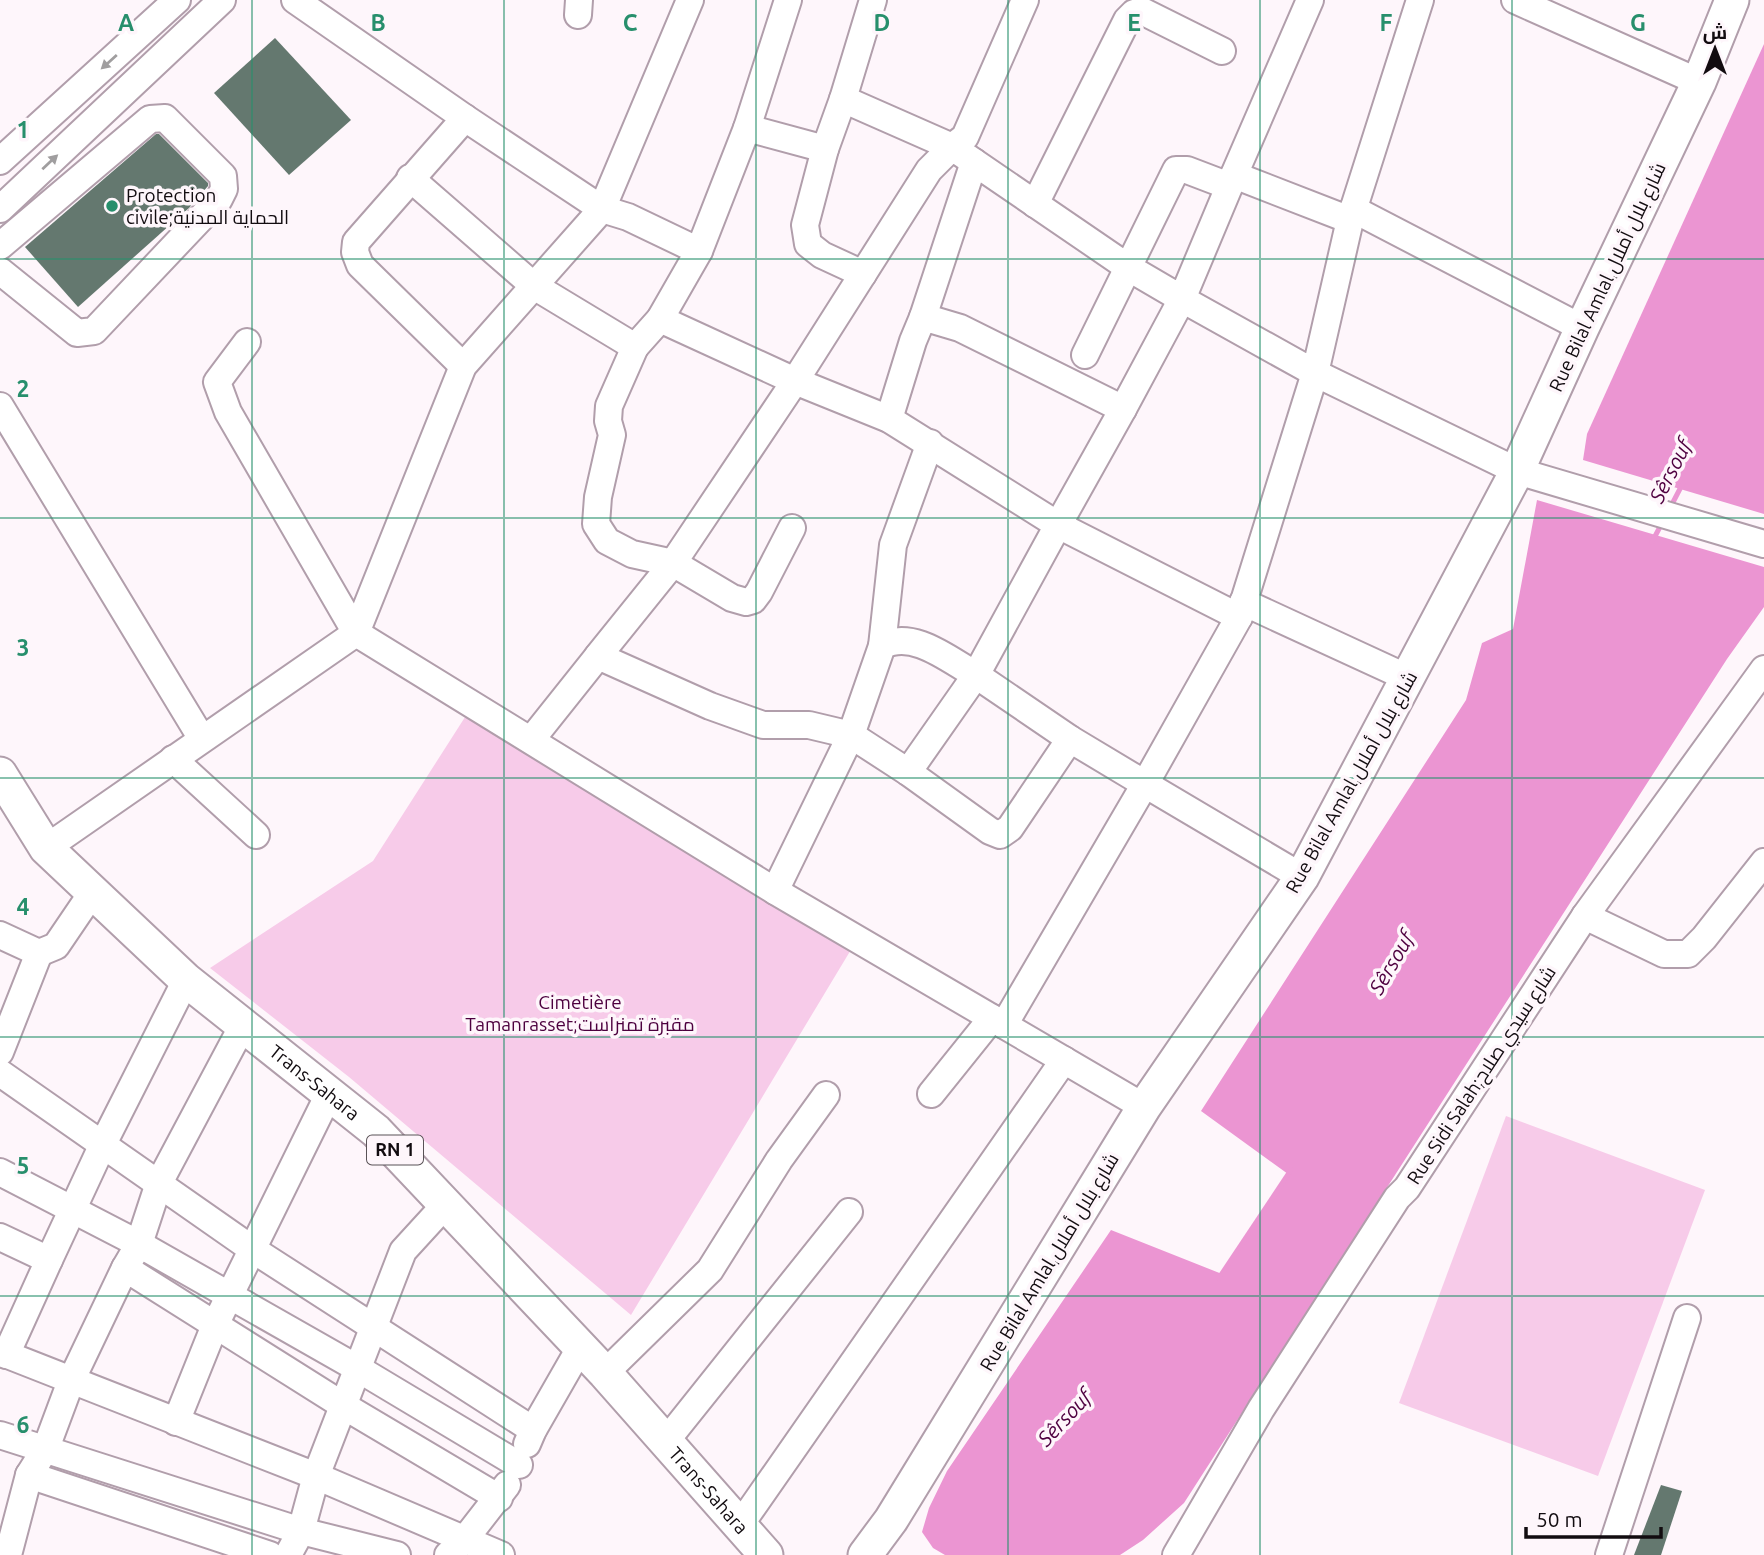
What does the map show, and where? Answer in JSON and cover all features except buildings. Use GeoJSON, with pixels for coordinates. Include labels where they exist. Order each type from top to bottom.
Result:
{"type":"FeatureCollection","features":[{"type":"Feature","properties":{"kind":"main road","name":"Rue Bilal Amlal,شارع بلال أملال"},"geometry":{"type":"LineString","coordinates":[[865,1555],[891,1520],[1144,1107],[1302,877],[1517,471],[1581,328],[1699,82],[1732,0]]}},
{"type":"Feature","properties":{"kind":"main road","name":"Trans-Sahara"},"geometry":{"type":"LineString","coordinates":[[0,774],[46,848],[186,980],[376,1131],[606,1373],[766,1555]]}},
{"type":"Feature","properties":{"kind":"street"},"geometry":{"type":"LineString","coordinates":[[0,161],[177,0]]}},
{"type":"Feature","properties":{"kind":"street"},"geometry":{"type":"LineString","coordinates":[[0,209],[222,0]]}},
{"type":"Feature","properties":{"kind":"street"},"geometry":{"type":"LineString","coordinates":[[295,0],[602,209],[628,217],[699,251]]}},
{"type":"Feature","properties":{"kind":"street"},"geometry":{"type":"LineString","coordinates":[[46,848],[356,632],[463,366],[602,209],[690,0]]}},
{"type":"Feature","properties":{"kind":"street"},"geometry":{"type":"LineString","coordinates":[[788,0],[747,128],[699,251],[660,319],[635,347],[609,406],[611,435],[598,497],[596,524],[607,541],[632,554],[673,564],[732,598],[746,602],[753,600],[759,592],[792,528]]}},
{"type":"Feature","properties":{"kind":"street"},"geometry":{"type":"LineString","coordinates":[[863,274],[808,244],[805,225],[825,149],[873,0]]}},
{"type":"Feature","properties":{"kind":"street"},"geometry":{"type":"LineString","coordinates":[[531,740],[673,564],[795,381],[929,170],[965,137],[1025,0]]}},
{"type":"Feature","properties":{"kind":"street"},"geometry":{"type":"LineString","coordinates":[[908,772],[976,676],[1182,299],[1310,0]]}},
{"type":"Feature","properties":{"kind":"street"},"geometry":{"type":"LineString","coordinates":[[931,1094],[998,1021],[1144,784],[1241,609],[1315,373],[1351,214],[1420,0]]}},
{"type":"Feature","properties":{"kind":"street"},"geometry":{"type":"LineString","coordinates":[[1514,0],[1560,9],[1699,82]]}},
{"type":"Feature","properties":{"kind":"street"},"geometry":{"type":"LineString","coordinates":[[1035,204],[1127,20],[1134,13],[1145,5],[1222,51]]}},
{"type":"Feature","properties":{"kind":"street"},"geometry":{"type":"LineString","coordinates":[[843,99],[952,147],[1129,268],[1315,373],[1517,471],[1764,544]]}},
{"type":"Feature","properties":{"kind":"street"},"geometry":{"type":"LineString","coordinates":[[0,246],[150,119],[165,118],[223,176],[224,189],[219,199],[94,331],[76,333],[0,271]]}},
{"type":"Feature","properties":{"kind":"street"},"geometry":{"type":"LineString","coordinates":[[463,366],[360,265],[355,251],[356,242],[465,118]]}},
{"type":"Feature","properties":{"kind":"street"},"geometry":{"type":"LineString","coordinates":[[747,128],[825,149]]}},
{"type":"Feature","properties":{"kind":"street"},"geometry":{"type":"LineString","coordinates":[[889,419],[974,162]]}},
{"type":"Feature","properties":{"kind":"street"},"geometry":{"type":"LineString","coordinates":[[1085,355],[1176,170],[1232,180],[1351,214],[1581,328]]}},
{"type":"Feature","properties":{"kind":"street"},"geometry":{"type":"LineString","coordinates":[[410,178],[534,286],[635,347]]}},
{"type":"Feature","properties":{"kind":"street"},"geometry":{"type":"LineString","coordinates":[[923,317],[960,328],[1123,410]]}},
{"type":"Feature","properties":{"kind":"street"},"geometry":{"type":"LineString","coordinates":[[660,319],[795,381],[889,419],[1058,525],[1241,609],[1408,678]]}},
{"type":"Feature","properties":{"kind":"street"},"geometry":{"type":"LineString","coordinates":[[247,342],[217,382],[228,412],[356,632],[775,891],[1144,1107]]}},
{"type":"Feature","properties":{"kind":"street"},"geometry":{"type":"LineString","coordinates":[[0,406],[202,739]]}},
{"type":"Feature","properties":{"kind":"street"},"geometry":{"type":"LineString","coordinates":[[775,891],[851,735],[883,646],[893,545],[930,443]]}},
{"type":"Feature","properties":{"kind":"street"},"geometry":{"type":"LineString","coordinates":[[883,646],[894,640],[914,641],[976,676],[1144,784],[1302,877]]}},
{"type":"Feature","properties":{"kind":"street"},"geometry":{"type":"LineString","coordinates":[[598,656],[710,706],[763,726],[809,724],[851,735],[990,831],[1000,835],[1010,828],[1070,738]]}},
{"type":"Feature","properties":{"kind":"street","name":"Rue Sidi Salah;شارع سيدي صلاح"},"geometry":{"type":"LineString","coordinates":[[1176,1555],[1261,1409],[1397,1198],[1407,1188],[1585,916],[1764,669]]}},
{"type":"Feature","properties":{"kind":"street"},"geometry":{"type":"LineString","coordinates":[[173,759],[256,835]]}},
{"type":"Feature","properties":{"kind":"street"},"geometry":{"type":"LineString","coordinates":[[1585,916],[1664,954],[1688,954],[1704,939],[1764,862]]}},
{"type":"Feature","properties":{"kind":"street"},"geometry":{"type":"LineString","coordinates":[[0,1052],[39,953],[56,946],[92,893]]}},
{"type":"Feature","properties":{"kind":"street"},"geometry":{"type":"LineString","coordinates":[[0,935],[39,953]]}},
{"type":"Feature","properties":{"kind":"street"},"geometry":{"type":"LineString","coordinates":[[186,980],[103,1144],[74,1210],[3,1354],[316,1476],[457,1547],[501,1555]]}},
{"type":"Feature","properties":{"kind":"street"},"geometry":{"type":"LineString","coordinates":[[8,1555],[29,1475],[46,1448],[71,1381],[139,1244],[159,1183],[243,1026]]}},
{"type":"Feature","properties":{"kind":"street"},"geometry":{"type":"LineString","coordinates":[[740,1525],[1065,1060]]}},
{"type":"Feature","properties":{"kind":"street"},"geometry":{"type":"LineString","coordinates":[[0,1073],[252,1250],[533,1430]]}},
{"type":"Feature","properties":{"kind":"street"},"geometry":{"type":"LineString","coordinates":[[177,1422],[215,1325],[329,1094]]}},
{"type":"Feature","properties":{"kind":"street"},"geometry":{"type":"LineString","coordinates":[[606,1373],[710,1270],[779,1160],[826,1095]]}},
{"type":"Feature","properties":{"kind":"street"},"geometry":{"type":"LineString","coordinates":[[0,1172],[230,1295],[519,1465]]}},
{"type":"Feature","properties":{"kind":"street"},"geometry":{"type":"LineString","coordinates":[[288,1555],[301,1531],[316,1476],[403,1251],[446,1205]]}},
{"type":"Feature","properties":{"kind":"street"},"geometry":{"type":"LineString","coordinates":[[666,1441],[849,1212]]}},
{"type":"Feature","properties":{"kind":"street"},"geometry":{"type":"LineString","coordinates":[[0,1237],[49,1260]]}},
{"type":"Feature","properties":{"kind":"street"},"geometry":{"type":"LineString","coordinates":[[125,1268],[344,1406],[499,1498]]}},
{"type":"Feature","properties":{"kind":"street"},"geometry":{"type":"LineString","coordinates":[[1609,1555],[1687,1318]]}},
{"type":"Feature","properties":{"kind":"street"},"geometry":{"type":"LineString","coordinates":[[457,1547],[499,1498],[519,1465],[533,1430],[580,1348]]}},
{"type":"Feature","properties":{"kind":"street"},"geometry":{"type":"LineString","coordinates":[[0,1435],[301,1531],[397,1555]]}},
{"type":"Feature","properties":{"kind":"street"},"geometry":{"type":"LineString","coordinates":[[29,1475],[270,1555]]}},
{"type":"Feature","properties":{"kind":"street","name":"Rue Sidi Salah;شارع سيدي صلاح"},"geometry":{"type":"LineString","coordinates":[[1197,1555],[1214,1491]]}},
{"type":"Feature","properties":{"kind":"green space","name":"Cimetière Tamanrasset;مقبرة تمنراست"},"geometry":{"type":"Polygon","coordinates":[[[467,714],[852,948],[631,1315],[349,1077],[210,968],[373,861],[467,714]]]}},
{"type":"Feature","properties":{"kind":"green space"},"geometry":{"type":"Polygon","coordinates":[[[1506,1116],[1705,1190],[1598,1476],[1399,1403],[1506,1116]]]}},
{"type":"Feature","properties":{"kind":"water"},"geometry":{"type":"Polygon","coordinates":[[[1764,44],[1764,514],[1583,460],[1587,434],[1764,44]]]}},
{"type":"Feature","properties":{"kind":"water"},"geometry":{"type":"Polygon","coordinates":[[[1537,500],[1764,567],[1764,607],[1727,659],[1184,1503],[1143,1540],[1120,1555],[945,1555],[933,1548],[922,1532],[929,1508],[947,1471],[1111,1230],[1222,1274],[1288,1174],[1201,1111],[1466,700],[1482,643],[1513,629],[1537,500]]]}},
{"type":"Feature","properties":{"kind":"waterway","name":"Sêrsouf"},"geometry":{"type":"LineString","coordinates":[[1670,508],[1683,483]]}},
{"type":"Feature","properties":{"kind":"waterway","name":"Sêrsouf"},"geometry":{"type":"LineString","coordinates":[[1652,542],[1662,523]]}},
{"type":"Feature","properties":{"kind":"waterway","name":"Sêrsouf"},"geometry":{"type":"LineString","coordinates":[[1219,1278],[1291,1170]]}},
{"type":"Feature","properties":{"kind":"place","name":"Protection civile;الحماية المدنية"},"geometry":{"type":"Point","coordinates":[112,206]}}]}
